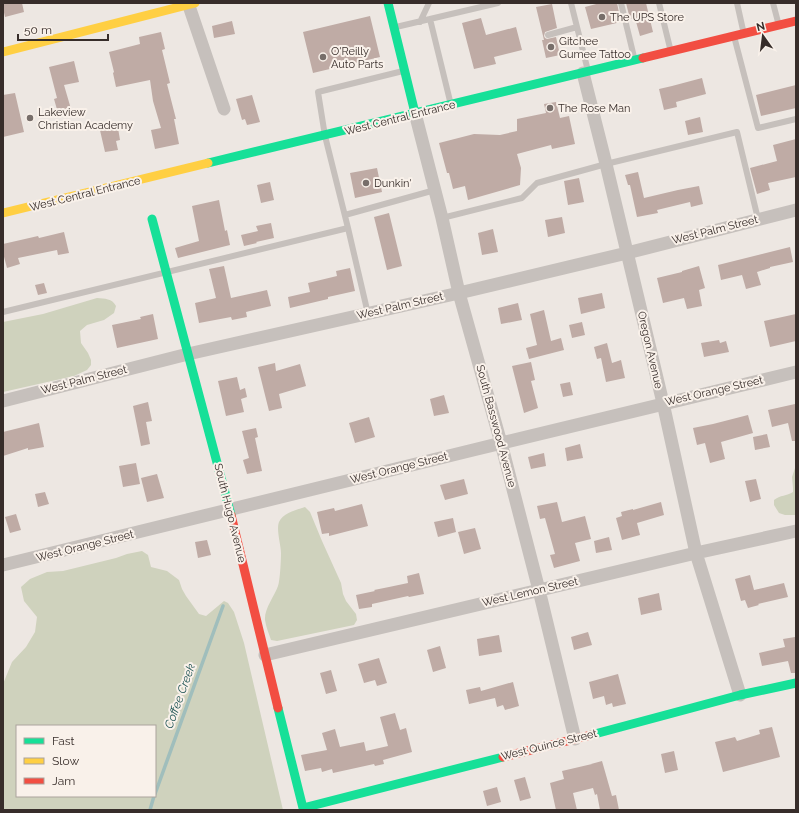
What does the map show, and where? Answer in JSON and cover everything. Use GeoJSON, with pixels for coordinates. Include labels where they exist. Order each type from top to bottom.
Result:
{"type":"FeatureCollection","features":[{"type":"Feature","properties":{"kind":"main road"},"geometry":{"type":"LineString","coordinates":[[388,3],[415,113]]}},
{"type":"Feature","properties":{"kind":"main road"},"geometry":{"type":"LineString","coordinates":[[3,52],[190,4]]}},
{"type":"Feature","properties":{"kind":"main road","name":"West Central Entrance"},"geometry":{"type":"LineString","coordinates":[[3,213],[796,21]]}},
{"type":"Feature","properties":{"kind":"main road","name":"South Hugo Avenue"},"geometry":{"type":"LineString","coordinates":[[152,219],[230,511],[303,808]]}},
{"type":"Feature","properties":{"kind":"main road","name":"West Quince Street"},"geometry":{"type":"LineString","coordinates":[[303,808],[575,739],[740,695],[796,683]]}},
{"type":"Feature","properties":{"kind":"street"},"geometry":{"type":"LineString","coordinates":[[190,4],[224,109]]}},
{"type":"Feature","properties":{"kind":"street","name":"Oregon Avenue"},"geometry":{"type":"LineString","coordinates":[[586,72],[606,164],[663,403],[696,553],[740,695]]}},
{"type":"Feature","properties":{"kind":"street","name":"South Basswood Avenue"},"geometry":{"type":"LineString","coordinates":[[415,113],[442,218],[459,293],[501,443],[539,590],[575,739]]}},
{"type":"Feature","properties":{"kind":"street","name":"West Palm Street"},"geometry":{"type":"LineString","coordinates":[[3,401],[188,354],[459,293],[627,253],[796,210]]}},
{"type":"Feature","properties":{"kind":"street","name":"West Orange Street"},"geometry":{"type":"LineString","coordinates":[[3,565],[230,511],[663,403],[796,372]]}},
{"type":"Feature","properties":{"kind":"street","name":"West Lemon Street"},"geometry":{"type":"LineString","coordinates":[[265,655],[696,553],[796,531]]}},
{"type":"Feature","properties":{"kind":"lane"},"geometry":{"type":"LineString","coordinates":[[420,22],[428,3]]}},
{"type":"Feature","properties":{"kind":"lane"},"geometry":{"type":"LineString","coordinates":[[394,28],[420,22],[471,6],[498,3]]}},
{"type":"Feature","properties":{"kind":"lane"},"geometry":{"type":"LineString","coordinates":[[571,3],[586,72]]}},
{"type":"Feature","properties":{"kind":"lane"},"geometry":{"type":"LineString","coordinates":[[621,3],[635,60]]}},
{"type":"Feature","properties":{"kind":"lane"},"geometry":{"type":"LineString","coordinates":[[659,3],[671,52]]}},
{"type":"Feature","properties":{"kind":"lane"},"geometry":{"type":"LineString","coordinates":[[736,3],[744,34]]}},
{"type":"Feature","properties":{"kind":"lane"},"geometry":{"type":"LineString","coordinates":[[773,3],[779,25]]}},
{"type":"Feature","properties":{"kind":"lane"},"geometry":{"type":"LineString","coordinates":[[430,19],[451,105]]}},
{"type":"Feature","properties":{"kind":"lane"},"geometry":{"type":"LineString","coordinates":[[548,35],[577,27]]}},
{"type":"Feature","properties":{"kind":"lane"},"geometry":{"type":"LineString","coordinates":[[734,36],[758,128],[796,119]]}},
{"type":"Feature","properties":{"kind":"lane"},"geometry":{"type":"LineString","coordinates":[[368,314],[325,136],[318,92],[405,70]]}},
{"type":"Feature","properties":{"kind":"lane"},"geometry":{"type":"LineString","coordinates":[[442,218],[522,198],[537,183],[606,164],[737,132],[758,219]]}},
{"type":"Feature","properties":{"kind":"lane"},"geometry":{"type":"LineString","coordinates":[[345,215],[435,190]]}},
{"type":"Feature","properties":{"kind":"lane"},"geometry":{"type":"LineString","coordinates":[[3,312],[348,228]]}},
{"type":"Feature","properties":{"kind":"green space"},"geometry":{"type":"Polygon","coordinates":[[[97,298],[110,300],[116,306],[114,313],[104,320],[87,325],[80,331],[81,343],[91,360],[91,365],[87,370],[74,376],[3,392],[3,322],[43,314],[97,298]]]}},
{"type":"Feature","properties":{"kind":"green space"},"geometry":{"type":"Polygon","coordinates":[[[796,465],[796,515],[785,515],[779,513],[774,505],[774,500],[793,492],[792,477],[796,465]]]}},
{"type":"Feature","properties":{"kind":"green space"},"geometry":{"type":"Polygon","coordinates":[[[305,507],[310,512],[341,583],[346,601],[356,614],[357,620],[354,625],[277,641],[271,640],[266,625],[265,616],[278,586],[281,565],[278,525],[283,516],[305,507]]]}},
{"type":"Feature","properties":{"kind":"green space"},"geometry":{"type":"Polygon","coordinates":[[[142,551],[148,555],[151,567],[167,571],[179,580],[186,596],[199,614],[206,616],[224,601],[228,603],[234,612],[244,643],[283,810],[3,810],[3,684],[12,662],[26,647],[35,632],[37,617],[24,601],[21,587],[30,579],[47,572],[63,571],[142,551]]]}},
{"type":"Feature","properties":{"kind":"building"},"geometry":{"type":"Polygon","coordinates":[[[3,3],[22,3],[24,12],[5,17],[3,3]]]}},
{"type":"Feature","properties":{"kind":"building"},"geometry":{"type":"Polygon","coordinates":[[[600,3],[617,3],[621,22],[591,29],[585,7],[600,3]]]}},
{"type":"Feature","properties":{"kind":"building"},"geometry":{"type":"Polygon","coordinates":[[[626,3],[646,3],[653,32],[640,36],[635,18],[630,19],[626,3]]]}},
{"type":"Feature","properties":{"kind":"building"},"geometry":{"type":"Polygon","coordinates":[[[552,4],[557,28],[545,32],[544,36],[547,39],[556,37],[560,55],[546,58],[542,40],[544,40],[536,7],[552,4]]]}},
{"type":"Feature","properties":{"kind":"building"},"geometry":{"type":"Polygon","coordinates":[[[370,16],[380,57],[313,73],[303,32],[370,16]]]}},
{"type":"Feature","properties":{"kind":"building"},"geometry":{"type":"Polygon","coordinates":[[[481,18],[486,35],[516,27],[522,50],[494,57],[496,64],[474,69],[462,23],[481,18]]]}},
{"type":"Feature","properties":{"kind":"building"},"geometry":{"type":"Polygon","coordinates":[[[232,21],[235,34],[214,38],[212,26],[232,21]]]}},
{"type":"Feature","properties":{"kind":"building"},"geometry":{"type":"Polygon","coordinates":[[[161,32],[165,49],[162,50],[170,83],[167,84],[176,119],[174,119],[179,144],[155,149],[151,130],[161,128],[153,101],[150,80],[116,87],[109,52],[140,44],[139,37],[161,32]]]}},
{"type":"Feature","properties":{"kind":"building"},"geometry":{"type":"Polygon","coordinates":[[[74,61],[79,82],[64,85],[71,109],[58,113],[54,99],[57,98],[49,67],[74,61]]]}},
{"type":"Feature","properties":{"kind":"building"},"geometry":{"type":"Polygon","coordinates":[[[702,78],[706,94],[676,102],[677,107],[664,110],[659,89],[702,78]]]}},
{"type":"Feature","properties":{"kind":"building"},"geometry":{"type":"Polygon","coordinates":[[[796,85],[796,108],[761,116],[756,95],[796,85]]]}},
{"type":"Feature","properties":{"kind":"building"},"geometry":{"type":"Polygon","coordinates":[[[15,93],[24,132],[3,137],[3,95],[15,93]]]}},
{"type":"Feature","properties":{"kind":"building"},"geometry":{"type":"Polygon","coordinates":[[[252,95],[260,122],[247,125],[245,119],[242,120],[236,99],[252,95]]]}},
{"type":"Feature","properties":{"kind":"building"},"geometry":{"type":"Polygon","coordinates":[[[556,102],[560,118],[569,116],[575,144],[552,149],[551,145],[517,154],[521,168],[520,185],[468,200],[465,186],[453,189],[439,143],[474,134],[500,135],[517,131],[517,119],[546,113],[544,104],[556,102]]]}},
{"type":"Feature","properties":{"kind":"building"},"geometry":{"type":"Polygon","coordinates":[[[700,117],[703,132],[688,135],[685,121],[700,117]]]}},
{"type":"Feature","properties":{"kind":"building"},"geometry":{"type":"Polygon","coordinates":[[[110,123],[111,129],[118,128],[120,140],[116,141],[118,150],[105,152],[99,126],[110,123]]]}},
{"type":"Feature","properties":{"kind":"building"},"geometry":{"type":"Polygon","coordinates":[[[796,139],[796,177],[768,183],[770,190],[757,194],[750,168],[777,161],[773,145],[796,139]]]}},
{"type":"Feature","properties":{"kind":"building","name":"Dunkin'"},"geometry":{"type":"Polygon","coordinates":[[[377,168],[382,192],[355,198],[350,173],[377,168]]]}},
{"type":"Feature","properties":{"kind":"building"},"geometry":{"type":"Polygon","coordinates":[[[638,172],[644,198],[699,186],[703,204],[691,207],[690,202],[657,210],[658,213],[637,217],[630,185],[628,185],[625,175],[638,172]]]}},
{"type":"Feature","properties":{"kind":"building"},"geometry":{"type":"Polygon","coordinates":[[[579,178],[584,202],[568,205],[564,181],[579,178]]]}},
{"type":"Feature","properties":{"kind":"building"},"geometry":{"type":"Polygon","coordinates":[[[270,182],[274,200],[261,203],[257,185],[270,182]]]}},
{"type":"Feature","properties":{"kind":"building"},"geometry":{"type":"Polygon","coordinates":[[[219,200],[225,231],[227,230],[230,245],[178,258],[175,248],[199,241],[192,206],[219,200]]]}},
{"type":"Feature","properties":{"kind":"building"},"geometry":{"type":"Polygon","coordinates":[[[389,213],[402,266],[387,270],[374,217],[389,213]]]}},
{"type":"Feature","properties":{"kind":"building"},"geometry":{"type":"Polygon","coordinates":[[[562,217],[565,233],[548,237],[545,220],[562,217]]]}},
{"type":"Feature","properties":{"kind":"building"},"geometry":{"type":"Polygon","coordinates":[[[271,223],[274,238],[244,246],[241,235],[258,231],[256,226],[271,223]]]}},
{"type":"Feature","properties":{"kind":"building"},"geometry":{"type":"Polygon","coordinates":[[[493,229],[498,252],[482,255],[478,233],[493,229]]]}},
{"type":"Feature","properties":{"kind":"building"},"geometry":{"type":"Polygon","coordinates":[[[64,232],[69,253],[58,255],[57,250],[18,258],[20,264],[7,268],[3,253],[3,244],[64,232]]]}},
{"type":"Feature","properties":{"kind":"building"},"geometry":{"type":"Polygon","coordinates":[[[790,247],[793,262],[770,267],[757,272],[761,285],[746,289],[742,275],[721,280],[718,265],[790,247]]]}},
{"type":"Feature","properties":{"kind":"building"},"geometry":{"type":"Polygon","coordinates":[[[224,266],[231,298],[267,290],[271,306],[246,312],[247,317],[232,320],[231,317],[199,323],[195,303],[216,298],[209,269],[224,266]]]}},
{"type":"Feature","properties":{"kind":"building"},"geometry":{"type":"Polygon","coordinates":[[[699,266],[705,288],[699,290],[702,306],[687,309],[684,298],[663,303],[657,278],[699,266]]]}},
{"type":"Feature","properties":{"kind":"building"},"geometry":{"type":"Polygon","coordinates":[[[350,268],[355,291],[290,308],[288,297],[310,292],[308,283],[337,276],[336,271],[350,268]]]}},
{"type":"Feature","properties":{"kind":"building"},"geometry":{"type":"Polygon","coordinates":[[[44,283],[47,293],[38,295],[35,285],[44,283]]]}},
{"type":"Feature","properties":{"kind":"building"},"geometry":{"type":"Polygon","coordinates":[[[602,293],[605,308],[581,314],[578,298],[602,293]]]}},
{"type":"Feature","properties":{"kind":"building"},"geometry":{"type":"Polygon","coordinates":[[[518,303],[522,320],[501,324],[498,308],[518,303]]]}},
{"type":"Feature","properties":{"kind":"building"},"geometry":{"type":"Polygon","coordinates":[[[544,310],[551,341],[561,338],[564,350],[529,359],[526,348],[537,345],[530,314],[544,310]]]}},
{"type":"Feature","properties":{"kind":"building"},"geometry":{"type":"Polygon","coordinates":[[[153,314],[158,339],[117,348],[112,325],[141,319],[140,317],[153,314]]]}},
{"type":"Feature","properties":{"kind":"building"},"geometry":{"type":"Polygon","coordinates":[[[796,314],[796,341],[770,347],[764,321],[796,314]]]}},
{"type":"Feature","properties":{"kind":"building"},"geometry":{"type":"Polygon","coordinates":[[[582,322],[585,335],[572,338],[569,325],[582,322]]]}},
{"type":"Feature","properties":{"kind":"building"},"geometry":{"type":"Polygon","coordinates":[[[719,340],[720,343],[726,341],[729,352],[704,357],[701,343],[719,340]]]}},
{"type":"Feature","properties":{"kind":"building"},"geometry":{"type":"Polygon","coordinates":[[[607,343],[612,363],[621,360],[625,378],[606,382],[601,358],[597,359],[594,347],[607,343]]]}},
{"type":"Feature","properties":{"kind":"building"},"geometry":{"type":"Polygon","coordinates":[[[531,362],[535,380],[531,381],[538,408],[524,413],[512,366],[531,362]]]}},
{"type":"Feature","properties":{"kind":"building"},"geometry":{"type":"Polygon","coordinates":[[[275,363],[276,371],[300,364],[306,386],[279,394],[282,408],[269,411],[258,367],[275,363]]]}},
{"type":"Feature","properties":{"kind":"building"},"geometry":{"type":"Polygon","coordinates":[[[237,377],[240,390],[245,388],[247,397],[241,399],[244,412],[226,416],[218,381],[237,377]]]}},
{"type":"Feature","properties":{"kind":"building"},"geometry":{"type":"Polygon","coordinates":[[[570,382],[573,395],[563,397],[560,384],[570,382]]]}},
{"type":"Feature","properties":{"kind":"building"},"geometry":{"type":"Polygon","coordinates":[[[444,395],[449,413],[434,416],[430,399],[444,395]]]}},
{"type":"Feature","properties":{"kind":"building"},"geometry":{"type":"Polygon","coordinates":[[[148,402],[152,421],[146,422],[150,444],[141,446],[133,406],[148,402]]]}},
{"type":"Feature","properties":{"kind":"building"},"geometry":{"type":"Polygon","coordinates":[[[795,404],[796,441],[792,441],[788,423],[772,427],[768,410],[795,404]]]}},
{"type":"Feature","properties":{"kind":"building"},"geometry":{"type":"Polygon","coordinates":[[[748,415],[753,433],[721,442],[725,459],[710,463],[705,443],[697,445],[693,428],[748,415]]]}},
{"type":"Feature","properties":{"kind":"building"},"geometry":{"type":"Polygon","coordinates":[[[369,417],[375,437],[355,443],[349,423],[369,417]]]}},
{"type":"Feature","properties":{"kind":"building"},"geometry":{"type":"Polygon","coordinates":[[[39,423],[44,447],[28,450],[28,448],[3,456],[3,432],[39,423]]]}},
{"type":"Feature","properties":{"kind":"building"},"geometry":{"type":"Polygon","coordinates":[[[256,428],[258,437],[255,438],[262,471],[247,474],[243,460],[249,458],[242,431],[256,428]]]}},
{"type":"Feature","properties":{"kind":"building"},"geometry":{"type":"Polygon","coordinates":[[[767,434],[770,447],[755,450],[753,437],[767,434]]]}},
{"type":"Feature","properties":{"kind":"building"},"geometry":{"type":"Polygon","coordinates":[[[580,444],[583,458],[567,461],[565,448],[580,444]]]}},
{"type":"Feature","properties":{"kind":"building"},"geometry":{"type":"Polygon","coordinates":[[[544,453],[546,466],[531,469],[528,457],[544,453]]]}},
{"type":"Feature","properties":{"kind":"building"},"geometry":{"type":"Polygon","coordinates":[[[136,463],[140,484],[123,487],[119,466],[136,463]]]}},
{"type":"Feature","properties":{"kind":"building"},"geometry":{"type":"Polygon","coordinates":[[[157,474],[164,498],[147,502],[141,478],[157,474]]]}},
{"type":"Feature","properties":{"kind":"building"},"geometry":{"type":"Polygon","coordinates":[[[464,479],[468,494],[445,500],[440,485],[464,479]]]}},
{"type":"Feature","properties":{"kind":"building"},"geometry":{"type":"Polygon","coordinates":[[[756,479],[761,499],[750,502],[745,481],[756,479]]]}},
{"type":"Feature","properties":{"kind":"building"},"geometry":{"type":"Polygon","coordinates":[[[45,492],[49,504],[38,507],[35,494],[45,492]]]}},
{"type":"Feature","properties":{"kind":"building"},"geometry":{"type":"Polygon","coordinates":[[[557,502],[562,522],[585,516],[591,539],[575,543],[580,561],[554,568],[550,555],[555,554],[545,518],[540,519],[537,506],[557,502]]]}},
{"type":"Feature","properties":{"kind":"building"},"geometry":{"type":"Polygon","coordinates":[[[661,502],[664,515],[637,523],[640,535],[622,540],[616,518],[622,516],[621,512],[661,502]]]}},
{"type":"Feature","properties":{"kind":"building"},"geometry":{"type":"Polygon","coordinates":[[[362,504],[368,526],[329,536],[329,533],[322,534],[317,512],[334,508],[335,511],[362,504]]]}},
{"type":"Feature","properties":{"kind":"building"},"geometry":{"type":"Polygon","coordinates":[[[16,514],[21,530],[10,533],[5,517],[16,514]]]}},
{"type":"Feature","properties":{"kind":"building"},"geometry":{"type":"Polygon","coordinates":[[[453,518],[456,532],[438,537],[434,522],[453,518]]]}},
{"type":"Feature","properties":{"kind":"building"},"geometry":{"type":"Polygon","coordinates":[[[475,528],[481,549],[464,554],[458,532],[475,528]]]}},
{"type":"Feature","properties":{"kind":"building"},"geometry":{"type":"Polygon","coordinates":[[[609,537],[612,550],[596,553],[594,541],[609,537]]]}},
{"type":"Feature","properties":{"kind":"building"},"geometry":{"type":"Polygon","coordinates":[[[207,540],[211,555],[198,558],[195,542],[207,540]]]}},
{"type":"Feature","properties":{"kind":"building"},"geometry":{"type":"Polygon","coordinates":[[[419,573],[424,594],[372,604],[372,607],[359,609],[356,595],[408,583],[407,576],[419,573]]]}},
{"type":"Feature","properties":{"kind":"building"},"geometry":{"type":"Polygon","coordinates":[[[750,575],[754,590],[784,583],[788,597],[758,604],[759,605],[748,608],[745,600],[741,601],[735,579],[750,575]]]}},
{"type":"Feature","properties":{"kind":"building"},"geometry":{"type":"Polygon","coordinates":[[[659,593],[662,610],[641,615],[638,598],[659,593]]]}},
{"type":"Feature","properties":{"kind":"building"},"geometry":{"type":"Polygon","coordinates":[[[588,632],[592,645],[574,650],[571,637],[588,632]]]}},
{"type":"Feature","properties":{"kind":"building"},"geometry":{"type":"Polygon","coordinates":[[[499,635],[502,652],[479,656],[477,639],[499,635]]]}},
{"type":"Feature","properties":{"kind":"building"},"geometry":{"type":"Polygon","coordinates":[[[795,637],[796,673],[791,673],[788,661],[762,666],[759,653],[785,647],[783,639],[795,637]]]}},
{"type":"Feature","properties":{"kind":"building"},"geometry":{"type":"Polygon","coordinates":[[[440,646],[446,668],[433,672],[427,650],[440,646]]]}},
{"type":"Feature","properties":{"kind":"building"},"geometry":{"type":"Polygon","coordinates":[[[379,658],[387,683],[377,686],[375,680],[364,683],[358,664],[379,658]]]}},
{"type":"Feature","properties":{"kind":"building"},"geometry":{"type":"Polygon","coordinates":[[[331,670],[337,691],[326,694],[320,673],[331,670]]]}},
{"type":"Feature","properties":{"kind":"building"},"geometry":{"type":"Polygon","coordinates":[[[618,674],[626,704],[613,707],[612,703],[606,705],[604,696],[593,699],[589,682],[618,674]]]}},
{"type":"Feature","properties":{"kind":"building"},"geometry":{"type":"Polygon","coordinates":[[[513,682],[519,706],[505,710],[503,705],[497,707],[495,698],[469,704],[466,690],[480,687],[481,691],[513,682]]]}},
{"type":"Feature","properties":{"kind":"building"},"geometry":{"type":"Polygon","coordinates":[[[395,713],[400,730],[406,728],[412,752],[383,760],[384,764],[375,766],[374,764],[333,773],[332,769],[322,772],[321,768],[305,771],[301,755],[327,750],[322,733],[335,729],[340,747],[364,742],[366,751],[388,746],[380,717],[395,713]]]}},
{"type":"Feature","properties":{"kind":"building"},"geometry":{"type":"Polygon","coordinates":[[[772,727],[780,757],[723,772],[715,742],[735,737],[737,741],[760,734],[759,730],[772,727]]]}},
{"type":"Feature","properties":{"kind":"building"},"geometry":{"type":"Polygon","coordinates":[[[674,751],[678,770],[665,773],[661,754],[674,751]]]}},
{"type":"Feature","properties":{"kind":"building"},"geometry":{"type":"Polygon","coordinates":[[[602,761],[612,796],[616,795],[619,810],[600,810],[597,794],[595,795],[593,788],[573,793],[577,810],[556,810],[550,783],[564,779],[562,771],[602,761]]]}},
{"type":"Feature","properties":{"kind":"building"},"geometry":{"type":"Polygon","coordinates":[[[525,777],[531,798],[520,801],[514,780],[525,777]]]}},
{"type":"Feature","properties":{"kind":"building"},"geometry":{"type":"Polygon","coordinates":[[[497,787],[501,802],[487,806],[483,791],[497,787]]]}},
{"type":"Feature","properties":{"kind":"waterway","name":"Coffee Creek"},"geometry":{"type":"LineString","coordinates":[[156,791],[223,606]]}},
{"type":"Feature","properties":{"kind":"waterway","name":"Coffee Creek"},"geometry":{"type":"LineString","coordinates":[[150,810],[154,797]]}},
{"type":"Feature","properties":{"kind":"traffic: fast"},"geometry":{"type":"LineString","coordinates":[[388,3],[415,113]]}},
{"type":"Feature","properties":{"kind":"traffic: fast"},"geometry":{"type":"LineString","coordinates":[[208,163],[643,58]]}},
{"type":"Feature","properties":{"kind":"traffic: fast"},"geometry":{"type":"LineString","coordinates":[[152,219],[231,515]]}},
{"type":"Feature","properties":{"kind":"traffic: fast"},"geometry":{"type":"LineString","coordinates":[[591,735],[740,695],[796,683]]}},
{"type":"Feature","properties":{"kind":"traffic: fast"},"geometry":{"type":"LineString","coordinates":[[278,708],[303,808],[503,757]]}},
{"type":"Feature","properties":{"kind":"traffic: slow"},"geometry":{"type":"LineString","coordinates":[[3,52],[195,3]]}},
{"type":"Feature","properties":{"kind":"traffic: slow"},"geometry":{"type":"LineString","coordinates":[[3,213],[208,163]]}},
{"type":"Feature","properties":{"kind":"traffic: jam"},"geometry":{"type":"LineString","coordinates":[[643,58],[796,21]]}},
{"type":"Feature","properties":{"kind":"traffic: jam"},"geometry":{"type":"LineString","coordinates":[[231,515],[278,708]]}},
{"type":"Feature","properties":{"kind":"traffic: jam"},"geometry":{"type":"LineString","coordinates":[[503,757],[591,735]]}},
{"type":"Feature","properties":{"kind":"place","name":"The UPS Store"},"geometry":{"type":"Point","coordinates":[602,17]}},
{"type":"Feature","properties":{"kind":"place","name":"Gitchee Gumee Tattoo"},"geometry":{"type":"Point","coordinates":[551,47]}},
{"type":"Feature","properties":{"kind":"place","name":"O'Reilly Auto Parts"},"geometry":{"type":"Point","coordinates":[323,57]}},
{"type":"Feature","properties":{"kind":"place","name":"The Rose Man"},"geometry":{"type":"Point","coordinates":[550,108]}},
{"type":"Feature","properties":{"kind":"place","name":"Lakeview Christian Academy"},"geometry":{"type":"Point","coordinates":[30,118]}},
{"type":"Feature","properties":{"kind":"place","name":"Dunkin'"},"geometry":{"type":"Point","coordinates":[366,183]}}]}
